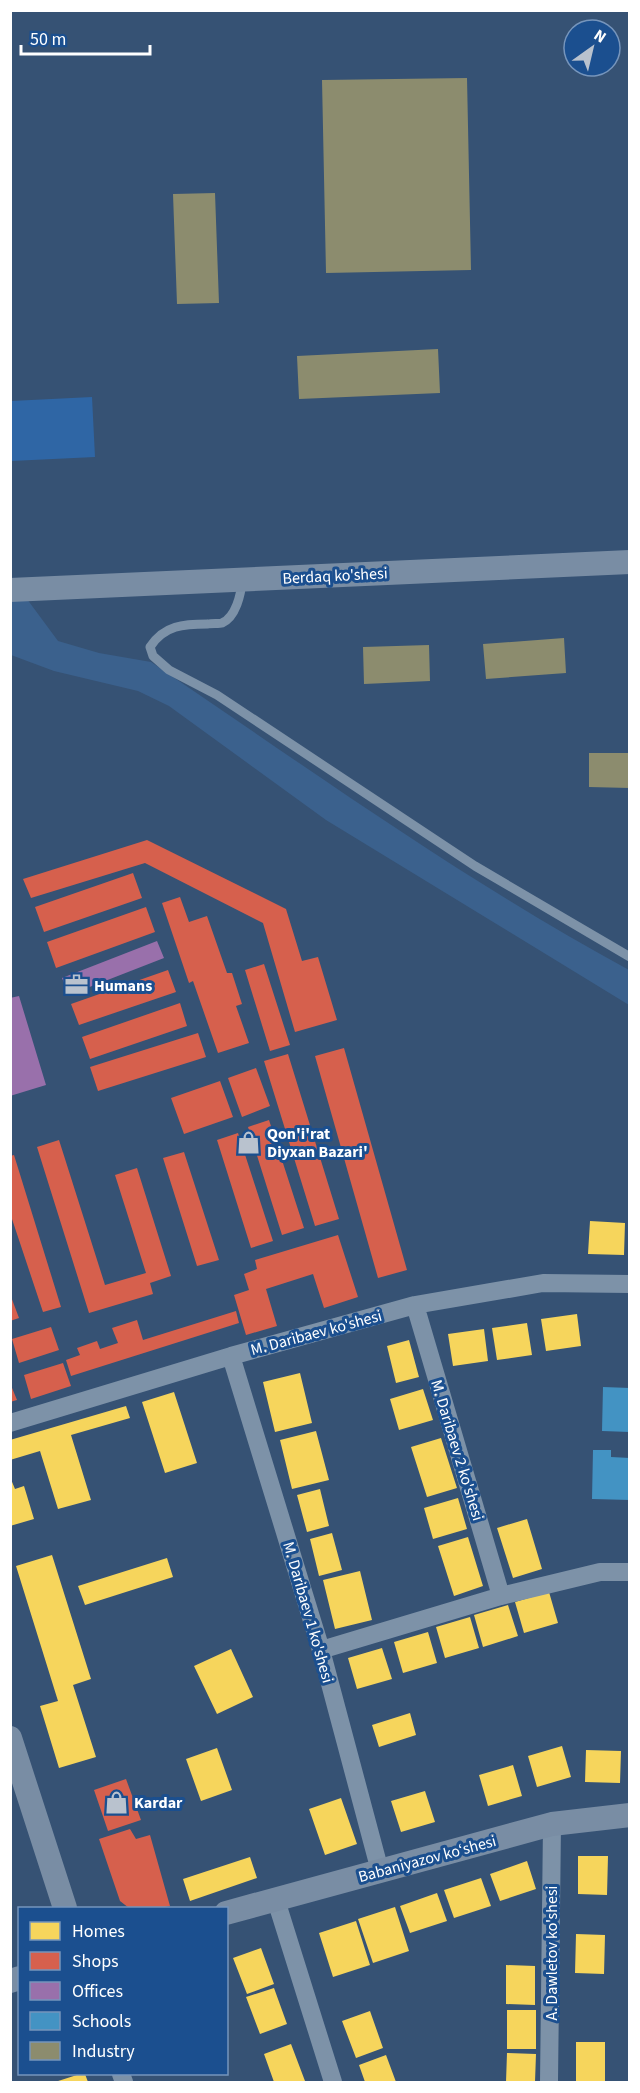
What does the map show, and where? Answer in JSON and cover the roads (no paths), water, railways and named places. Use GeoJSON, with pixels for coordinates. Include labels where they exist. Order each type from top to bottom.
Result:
{"type":"FeatureCollection","features":[{"type":"Feature","properties":{"kind":"main road","name":"Berdaq ko'shesi"},"geometry":{"type":"LineString","coordinates":[[10,590],[630,562]]}},
{"type":"Feature","properties":{"kind":"main road"},"geometry":{"type":"LineString","coordinates":[[10,1738],[65,1907]]}},
{"type":"Feature","properties":{"kind":"main road","name":"Babaniyazov ko‘shesi"},"geometry":{"type":"LineString","coordinates":[[228,1912],[552,1824],[630,1815]]}},
{"type":"Feature","properties":{"kind":"street","name":"M. Daribaev ko'shesi"},"geometry":{"type":"LineString","coordinates":[[10,1423],[231,1356],[415,1305],[543,1284],[630,1284]]}},
{"type":"Feature","properties":{"kind":"street","name":"M. Daribaev 2 ko'shesi"},"geometry":{"type":"LineString","coordinates":[[415,1305],[501,1596]]}},
{"type":"Feature","properties":{"kind":"street","name":"M. Daribaev 1 ko'shesi"},"geometry":{"type":"LineString","coordinates":[[231,1356],[321,1650],[380,1871]]}},
{"type":"Feature","properties":{"kind":"street"},"geometry":{"type":"LineString","coordinates":[[321,1650],[501,1596],[600,1572],[630,1572]]}},
{"type":"Feature","properties":{"kind":"street","name":"A. Dawletov ko'shesi"},"geometry":{"type":"LineString","coordinates":[[549,2082],[552,1824]]}},
{"type":"Feature","properties":{"kind":"street"},"geometry":{"type":"LineString","coordinates":[[275,1898],[333,2082]]}},
{"type":"Feature","properties":{"kind":"lane"},"geometry":{"type":"LineString","coordinates":[[242,580],[241,594],[228,618],[222,623],[183,624],[158,634],[150,647],[153,656],[169,670],[224,699],[475,866],[630,957]]}},
{"type":"Feature","properties":{"kind":"place","name":"Humans"},"geometry":{"type":"Point","coordinates":[76,985]}},
{"type":"Feature","properties":{"kind":"place","name":"Qon'i'rat Diyxan Bazari'"},"geometry":{"type":"Point","coordinates":[249,1142]}},
{"type":"Feature","properties":{"kind":"place","name":"Kardar"},"geometry":{"type":"Point","coordinates":[116,1802]}}]}
